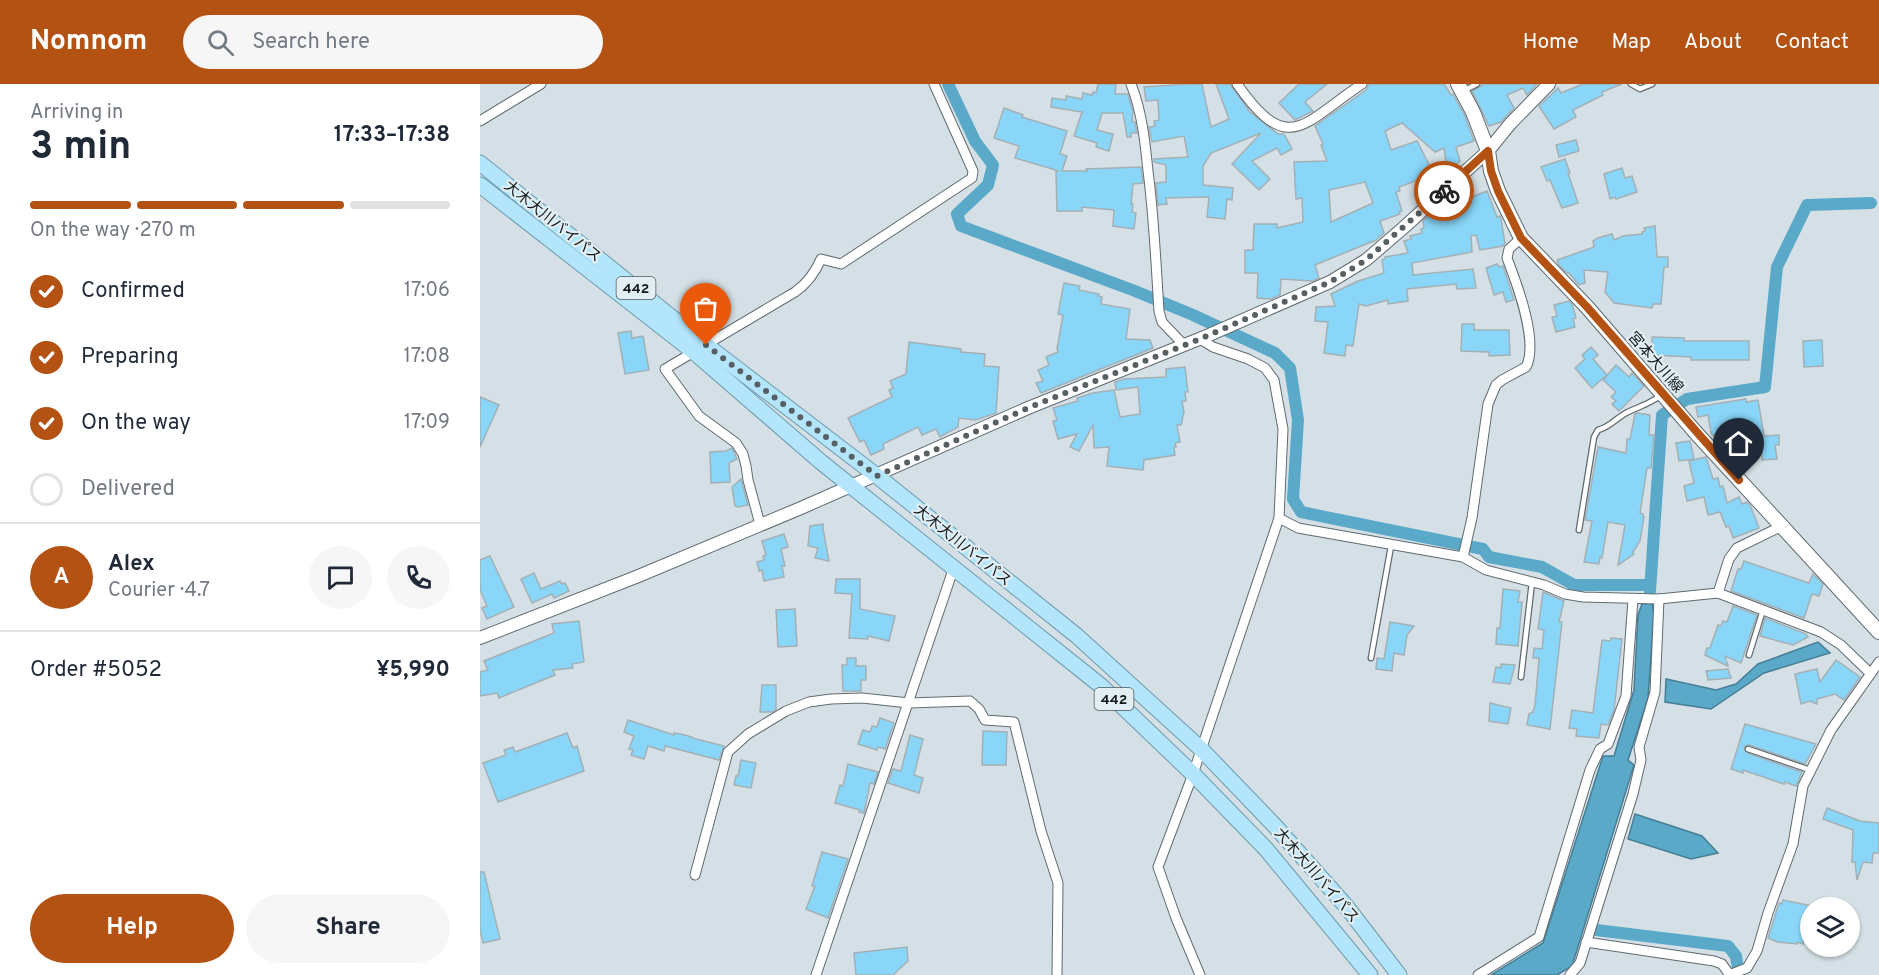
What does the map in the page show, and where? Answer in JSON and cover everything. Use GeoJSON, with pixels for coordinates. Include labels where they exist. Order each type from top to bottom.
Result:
{"type":"FeatureCollection","features":[{"type":"Feature","properties":{"kind":"highway","name":"大木大川バイパス"},"geometry":{"type":"LineString","coordinates":[[480,163],[700,348],[780,428],[1100,686],[1266,849],[1370,975]]}},
{"type":"Feature","properties":{"kind":"highway","name":"大木大川バイパス"},"geometry":{"type":"LineString","coordinates":[[480,185],[700,348],[794,411],[1077,636],[1200,748],[1275,826],[1347,906],[1399,975]]}},
{"type":"Feature","properties":{"kind":"main road","name":"宮本大川線"},"geometry":{"type":"LineString","coordinates":[[1460,87],[1473,112],[1488,151],[1491,171],[1498,191],[1521,238],[1587,307],[1662,394],[1879,632]]}},
{"type":"Feature","properties":{"kind":"street"},"geometry":{"type":"LineString","coordinates":[[480,121],[541,84]]}},
{"type":"Feature","properties":{"kind":"street"},"geometry":{"type":"LineString","coordinates":[[760,524],[746,466],[736,444],[699,416],[665,369],[804,286],[815,273],[821,259],[841,264],[972,178],[973,171],[934,84]]}},
{"type":"Feature","properties":{"kind":"street"},"geometry":{"type":"LineString","coordinates":[[1131,84],[1139,103],[1145,138],[1152,202],[1159,311],[1162,322],[1184,345]]}},
{"type":"Feature","properties":{"kind":"street"},"geometry":{"type":"LineString","coordinates":[[1237,84],[1266,118],[1279,127],[1291,129],[1303,126],[1362,84]]}},
{"type":"Feature","properties":{"kind":"street"},"geometry":{"type":"LineString","coordinates":[[480,638],[636,577],[801,508],[1028,408],[1204,337],[1330,282],[1358,266],[1488,151],[1510,124],[1549,84]]}},
{"type":"Feature","properties":{"kind":"street"},"geometry":{"type":"LineString","coordinates":[[1464,553],[1488,404],[1496,386],[1502,380],[1526,367],[1531,353],[1527,324],[1507,258],[1509,249],[1521,238]]}},
{"type":"Feature","properties":{"kind":"street"},"geometry":{"type":"LineString","coordinates":[[1200,975],[1158,867],[1279,518],[1283,429],[1274,380],[1265,368],[1248,359],[1213,347],[1204,337]]}},
{"type":"Feature","properties":{"kind":"street"},"geometry":{"type":"LineString","coordinates":[[1279,518],[1298,528],[1391,546],[1464,553],[1486,570],[1574,596],[1656,599],[1718,593],[1821,632],[1841,645],[1870,674]]}},
{"type":"Feature","properties":{"kind":"street"},"geometry":{"type":"LineString","coordinates":[[1718,593],[1729,559],[1737,548],[1782,526]]}},
{"type":"Feature","properties":{"kind":"street"},"geometry":{"type":"LineString","coordinates":[[816,975],[954,567]]}},
{"type":"Feature","properties":{"kind":"street"},"geometry":{"type":"LineString","coordinates":[[1478,975],[1539,937],[1590,770],[1600,749],[1608,744],[1626,696],[1638,599]]}},
{"type":"Feature","properties":{"kind":"street"},"geometry":{"type":"LineString","coordinates":[[1570,975],[1580,963],[1633,794],[1641,760],[1639,747],[1655,692],[1656,599]]}},
{"type":"Feature","properties":{"kind":"street"},"geometry":{"type":"LineString","coordinates":[[1586,942],[1714,961],[1722,964],[1732,974],[1747,969],[1757,951],[1793,844],[1803,786],[1831,730],[1879,662]]}},
{"type":"Feature","properties":{"kind":"street"},"geometry":{"type":"LineString","coordinates":[[695,875],[728,752],[734,744],[786,711],[808,702],[831,699],[861,698],[909,703],[970,701],[979,709],[985,720],[1014,722],[1041,831],[1058,882],[1057,975]]}},
{"type":"Feature","properties":{"kind":"lane"},"geometry":{"type":"LineString","coordinates":[[1460,87],[1477,84]]}},
{"type":"Feature","properties":{"kind":"lane"},"geometry":{"type":"LineString","coordinates":[[1631,84],[1640,89],[1652,84]]}},
{"type":"Feature","properties":{"kind":"lane"},"geometry":{"type":"LineString","coordinates":[[1579,530],[1594,437],[1598,430],[1609,427],[1624,414],[1648,404],[1662,394]]}},
{"type":"Feature","properties":{"kind":"lane"},"geometry":{"type":"LineString","coordinates":[[1371,658],[1391,546]]}},
{"type":"Feature","properties":{"kind":"lane"},"geometry":{"type":"LineString","coordinates":[[1521,677],[1532,582]]}},
{"type":"Feature","properties":{"kind":"lane"},"geometry":{"type":"LineString","coordinates":[[1749,655],[1763,610]]}},
{"type":"Feature","properties":{"kind":"lane"},"geometry":{"type":"LineString","coordinates":[[1748,749],[1810,770]]}},
{"type":"Feature","properties":{"kind":"water"},"geometry":{"type":"Polygon","coordinates":[[[1652,603],[1654,614],[1648,698],[1628,760],[1634,765],[1572,966],[1557,975],[1491,975],[1543,943],[1603,756],[1614,756],[1634,690],[1638,615],[1642,604],[1652,603]]]}},
{"type":"Feature","properties":{"kind":"water"},"geometry":{"type":"Polygon","coordinates":[[[1818,642],[1830,653],[1764,673],[1711,709],[1665,702],[1666,679],[1716,690],[1736,684],[1758,664],[1818,642]]]}},
{"type":"Feature","properties":{"kind":"water"},"geometry":{"type":"Polygon","coordinates":[[[1635,814],[1702,836],[1718,853],[1691,859],[1628,839],[1635,814]]]}},
{"type":"Feature","properties":{"kind":"building"},"geometry":{"type":"Polygon","coordinates":[[[1098,84],[1116,84],[1115,94],[1128,94],[1133,112],[1132,122],[1135,122],[1137,133],[1131,133],[1131,137],[1127,137],[1123,113],[1102,113],[1097,130],[1113,134],[1109,151],[1096,147],[1097,143],[1074,136],[1082,112],[1051,107],[1052,98],[1066,100],[1066,96],[1082,99],[1083,93],[1092,95],[1093,92],[1096,93],[1098,84]]]}},
{"type":"Feature","properties":{"kind":"building"},"geometry":{"type":"Polygon","coordinates":[[[1202,84],[1211,127],[1229,119],[1216,84],[1230,84],[1250,112],[1278,134],[1284,134],[1292,149],[1281,155],[1277,148],[1252,161],[1270,179],[1259,190],[1232,164],[1261,133],[1211,153],[1203,166],[1203,185],[1233,188],[1232,200],[1227,199],[1225,219],[1207,217],[1209,197],[1166,198],[1167,204],[1158,205],[1156,183],[1166,182],[1166,165],[1154,162],[1154,159],[1188,157],[1184,136],[1152,142],[1149,127],[1155,126],[1154,121],[1159,120],[1158,100],[1146,101],[1144,87],[1202,84]]]}},
{"type":"Feature","properties":{"kind":"building"},"geometry":{"type":"Polygon","coordinates":[[[1299,84],[1327,84],[1305,102],[1313,111],[1295,120],[1279,103],[1299,84]]]}},
{"type":"Feature","properties":{"kind":"building"},"geometry":{"type":"Polygon","coordinates":[[[1369,84],[1444,84],[1451,95],[1453,94],[1465,116],[1474,141],[1456,147],[1460,161],[1452,165],[1446,162],[1444,148],[1435,152],[1402,123],[1385,131],[1391,150],[1417,141],[1439,184],[1429,189],[1424,178],[1399,187],[1400,191],[1396,192],[1402,211],[1399,212],[1400,214],[1380,221],[1384,233],[1376,240],[1315,265],[1319,278],[1312,281],[1281,279],[1280,295],[1271,299],[1257,298],[1258,273],[1245,273],[1245,250],[1253,250],[1254,224],[1277,224],[1277,228],[1303,222],[1302,198],[1296,199],[1294,162],[1327,161],[1315,126],[1366,90],[1369,84]],[[1365,182],[1329,190],[1331,222],[1373,203],[1365,182]]]}},
{"type":"Feature","properties":{"kind":"building"},"geometry":{"type":"Polygon","coordinates":[[[1484,84],[1537,84],[1527,95],[1523,88],[1507,95],[1514,108],[1501,122],[1489,126],[1472,91],[1484,84]]]}},
{"type":"Feature","properties":{"kind":"building"},"geometry":{"type":"Polygon","coordinates":[[[1583,84],[1622,84],[1602,92],[1603,95],[1573,110],[1576,117],[1554,129],[1539,106],[1558,88],[1561,93],[1583,84]]]}},
{"type":"Feature","properties":{"kind":"building"},"geometry":{"type":"Polygon","coordinates":[[[1004,108],[1023,115],[1022,117],[1067,131],[1060,154],[1067,156],[1062,171],[1141,167],[1143,183],[1133,184],[1131,204],[1133,204],[1132,212],[1136,213],[1134,229],[1113,226],[1114,210],[1082,207],[1082,211],[1057,211],[1056,171],[1059,171],[1015,158],[1019,146],[994,138],[1004,108]]]}},
{"type":"Feature","properties":{"kind":"building"},"geometry":{"type":"Polygon","coordinates":[[[1576,140],[1579,151],[1559,157],[1556,145],[1576,140]]]}},
{"type":"Feature","properties":{"kind":"building"},"geometry":{"type":"Polygon","coordinates":[[[1565,159],[1578,203],[1562,208],[1550,180],[1547,181],[1541,167],[1565,159]]]}},
{"type":"Feature","properties":{"kind":"building"},"geometry":{"type":"Polygon","coordinates":[[[1622,168],[1625,178],[1632,176],[1637,192],[1610,199],[1604,174],[1622,168]]]}},
{"type":"Feature","properties":{"kind":"building"},"geometry":{"type":"Polygon","coordinates":[[[1487,191],[1497,217],[1500,216],[1501,219],[1505,243],[1503,246],[1480,250],[1476,235],[1471,236],[1472,252],[1412,263],[1413,275],[1473,269],[1476,288],[1457,289],[1456,284],[1407,289],[1408,301],[1388,304],[1388,300],[1366,306],[1359,304],[1353,346],[1346,345],[1345,356],[1324,353],[1328,322],[1315,321],[1316,307],[1335,306],[1331,294],[1358,281],[1384,273],[1382,260],[1385,257],[1408,253],[1404,241],[1411,239],[1410,236],[1422,233],[1423,221],[1442,206],[1443,208],[1450,205],[1458,219],[1455,203],[1487,191]]]}},
{"type":"Feature","properties":{"kind":"building"},"geometry":{"type":"Polygon","coordinates":[[[1655,226],[1657,257],[1668,257],[1668,267],[1664,267],[1661,304],[1653,304],[1652,308],[1614,303],[1605,292],[1608,272],[1584,270],[1585,283],[1579,285],[1559,265],[1557,260],[1594,247],[1593,241],[1598,238],[1612,234],[1614,240],[1623,236],[1642,234],[1645,231],[1644,228],[1655,226]]]}},
{"type":"Feature","properties":{"kind":"building"},"geometry":{"type":"Polygon","coordinates":[[[1497,264],[1499,267],[1503,266],[1514,300],[1506,302],[1503,292],[1494,295],[1486,268],[1497,264]]]}},
{"type":"Feature","properties":{"kind":"building"},"geometry":{"type":"Polygon","coordinates":[[[1064,283],[1080,286],[1079,290],[1099,294],[1098,296],[1102,297],[1101,304],[1130,309],[1126,339],[1150,340],[1153,348],[1041,393],[1036,383],[1043,381],[1038,370],[1049,365],[1046,357],[1058,352],[1063,315],[1058,314],[1064,283]]]}},
{"type":"Feature","properties":{"kind":"building"},"geometry":{"type":"Polygon","coordinates":[[[1569,301],[1576,318],[1573,319],[1575,327],[1556,332],[1552,317],[1557,316],[1554,305],[1569,301]]]}},
{"type":"Feature","properties":{"kind":"building"},"geometry":{"type":"Polygon","coordinates":[[[1462,324],[1474,324],[1474,330],[1509,330],[1510,355],[1489,356],[1489,352],[1461,351],[1462,324]]]}},
{"type":"Feature","properties":{"kind":"building"},"geometry":{"type":"Polygon","coordinates":[[[631,331],[632,338],[643,336],[649,370],[625,374],[618,333],[631,331]]]}},
{"type":"Feature","properties":{"kind":"building"},"geometry":{"type":"Polygon","coordinates":[[[1652,337],[1684,338],[1684,341],[1749,341],[1749,360],[1691,360],[1691,357],[1652,355],[1652,337]]]}},
{"type":"Feature","properties":{"kind":"building"},"geometry":{"type":"Polygon","coordinates":[[[1822,340],[1823,366],[1804,367],[1803,341],[1822,340]]]}},
{"type":"Feature","properties":{"kind":"building"},"geometry":{"type":"Polygon","coordinates":[[[909,342],[985,354],[984,366],[999,367],[996,413],[976,420],[959,418],[958,427],[940,437],[936,429],[922,435],[918,427],[883,444],[884,449],[871,455],[864,440],[860,442],[848,418],[892,397],[889,390],[893,388],[890,381],[906,374],[909,342]]]}},
{"type":"Feature","properties":{"kind":"building"},"geometry":{"type":"Polygon","coordinates":[[[1591,347],[1598,355],[1593,359],[1607,375],[1592,388],[1575,368],[1585,359],[1582,355],[1591,347]]]}},
{"type":"Feature","properties":{"kind":"building"},"geometry":{"type":"Polygon","coordinates":[[[1616,365],[1629,377],[1632,373],[1644,386],[1619,411],[1612,404],[1616,401],[1611,397],[1616,392],[1603,380],[1616,365]]]}},
{"type":"Feature","properties":{"kind":"building"},"geometry":{"type":"Polygon","coordinates":[[[1185,367],[1188,392],[1185,392],[1186,401],[1182,401],[1184,412],[1181,425],[1177,425],[1180,442],[1175,443],[1175,455],[1144,460],[1143,470],[1107,466],[1109,447],[1094,448],[1093,425],[1079,451],[1070,447],[1077,434],[1058,439],[1053,421],[1057,420],[1053,408],[1078,401],[1077,398],[1093,393],[1114,390],[1120,417],[1140,414],[1138,387],[1116,390],[1115,382],[1124,379],[1166,377],[1166,369],[1185,367]]]}},
{"type":"Feature","properties":{"kind":"building"},"geometry":{"type":"Polygon","coordinates":[[[480,397],[499,405],[480,447],[480,397]]]}},
{"type":"Feature","properties":{"kind":"building"},"geometry":{"type":"Polygon","coordinates":[[[1746,399],[1746,402],[1758,400],[1764,436],[1779,435],[1779,445],[1775,445],[1777,459],[1762,460],[1761,442],[1741,442],[1741,428],[1721,444],[1711,433],[1708,415],[1698,417],[1696,407],[1746,399]]]}},
{"type":"Feature","properties":{"kind":"building"},"geometry":{"type":"Polygon","coordinates":[[[1637,413],[1650,415],[1649,435],[1654,435],[1651,468],[1647,468],[1640,513],[1644,517],[1640,541],[1634,554],[1618,565],[1625,525],[1608,522],[1599,564],[1584,562],[1592,521],[1585,520],[1598,447],[1626,453],[1627,439],[1630,439],[1637,413]]]}},
{"type":"Feature","properties":{"kind":"building"},"geometry":{"type":"Polygon","coordinates":[[[1690,441],[1694,459],[1679,461],[1676,443],[1690,441]]]}},
{"type":"Feature","properties":{"kind":"building"},"geometry":{"type":"Polygon","coordinates":[[[732,448],[737,459],[729,463],[730,482],[711,483],[710,452],[726,451],[732,448]]]}},
{"type":"Feature","properties":{"kind":"building"},"geometry":{"type":"Polygon","coordinates":[[[1706,457],[1713,479],[1718,478],[1720,487],[1723,486],[1727,503],[1739,497],[1742,504],[1747,502],[1759,528],[1733,538],[1720,512],[1708,515],[1704,497],[1687,501],[1684,486],[1694,483],[1689,461],[1706,457]]]}},
{"type":"Feature","properties":{"kind":"building"},"geometry":{"type":"Polygon","coordinates":[[[741,479],[748,505],[738,507],[735,506],[732,487],[741,479]]]}},
{"type":"Feature","properties":{"kind":"building"},"geometry":{"type":"Polygon","coordinates":[[[823,524],[829,561],[815,558],[818,548],[808,546],[810,526],[823,524]]]}},
{"type":"Feature","properties":{"kind":"building"},"geometry":{"type":"Polygon","coordinates":[[[784,534],[788,547],[781,549],[785,566],[782,566],[784,577],[764,581],[762,570],[759,571],[757,562],[764,560],[763,556],[766,555],[762,541],[784,534]]]}},
{"type":"Feature","properties":{"kind":"building"},"geometry":{"type":"Polygon","coordinates":[[[490,556],[514,607],[487,619],[482,608],[487,606],[480,590],[480,560],[490,556]]]}},
{"type":"Feature","properties":{"kind":"building"},"geometry":{"type":"Polygon","coordinates":[[[1744,561],[1809,583],[1813,574],[1823,584],[1819,596],[1812,594],[1804,618],[1731,591],[1738,569],[1741,569],[1744,561]]]}},
{"type":"Feature","properties":{"kind":"building"},"geometry":{"type":"Polygon","coordinates":[[[534,573],[541,589],[560,581],[562,584],[565,583],[569,591],[554,598],[552,594],[532,603],[521,579],[534,573]]]}},
{"type":"Feature","properties":{"kind":"building"},"geometry":{"type":"Polygon","coordinates":[[[836,579],[860,579],[860,609],[895,616],[889,641],[868,636],[868,639],[849,638],[852,594],[835,593],[836,579]]]}},
{"type":"Feature","properties":{"kind":"building"},"geometry":{"type":"Polygon","coordinates":[[[1503,589],[1520,591],[1518,602],[1522,602],[1518,646],[1496,644],[1497,628],[1500,628],[1503,589]]]}},
{"type":"Feature","properties":{"kind":"building"},"geometry":{"type":"Polygon","coordinates":[[[1543,592],[1564,601],[1559,622],[1562,622],[1550,729],[1527,725],[1529,714],[1533,712],[1535,705],[1539,658],[1533,658],[1534,648],[1542,649],[1544,630],[1538,629],[1543,592]]]}},
{"type":"Feature","properties":{"kind":"building"},"geometry":{"type":"Polygon","coordinates":[[[1733,606],[1757,615],[1741,663],[1725,656],[1728,666],[1705,655],[1707,648],[1710,648],[1718,625],[1721,626],[1723,621],[1727,622],[1733,606]]]}},
{"type":"Feature","properties":{"kind":"building"},"geometry":{"type":"Polygon","coordinates":[[[795,609],[797,646],[778,647],[776,610],[795,609]]]}},
{"type":"Feature","properties":{"kind":"building"},"geometry":{"type":"Polygon","coordinates":[[[1765,618],[1806,634],[1808,637],[1793,645],[1760,636],[1765,618]]]}},
{"type":"Feature","properties":{"kind":"building"},"geometry":{"type":"Polygon","coordinates":[[[579,621],[584,662],[572,664],[573,668],[553,670],[555,675],[499,698],[497,693],[480,696],[480,672],[488,670],[484,661],[554,633],[552,624],[579,621]]]}},
{"type":"Feature","properties":{"kind":"building"},"geometry":{"type":"Polygon","coordinates":[[[1390,622],[1414,626],[1407,635],[1404,655],[1394,653],[1392,671],[1376,669],[1377,658],[1384,659],[1390,622]]]}},
{"type":"Feature","properties":{"kind":"building"},"geometry":{"type":"Polygon","coordinates":[[[1611,638],[1622,639],[1614,710],[1608,725],[1601,724],[1599,738],[1576,736],[1577,729],[1569,728],[1572,710],[1593,713],[1602,640],[1610,641],[1611,638]]]}},
{"type":"Feature","properties":{"kind":"building"},"geometry":{"type":"Polygon","coordinates":[[[847,658],[856,658],[856,666],[866,666],[866,680],[861,680],[861,691],[843,691],[842,665],[847,665],[847,658]]]}},
{"type":"Feature","properties":{"kind":"building"},"geometry":{"type":"Polygon","coordinates":[[[1836,660],[1860,677],[1844,700],[1835,694],[1817,699],[1817,704],[1810,701],[1801,704],[1795,674],[1817,669],[1820,682],[1836,660]]]}},
{"type":"Feature","properties":{"kind":"building"},"geometry":{"type":"Polygon","coordinates":[[[1501,664],[1515,665],[1510,684],[1493,682],[1496,667],[1501,668],[1501,664]]]}},
{"type":"Feature","properties":{"kind":"building"},"geometry":{"type":"Polygon","coordinates":[[[1728,669],[1731,678],[1708,680],[1706,671],[1728,669]]]}},
{"type":"Feature","properties":{"kind":"building"},"geometry":{"type":"Polygon","coordinates":[[[762,685],[776,685],[776,709],[772,712],[760,712],[762,685]]]}},
{"type":"Feature","properties":{"kind":"building"},"geometry":{"type":"Polygon","coordinates":[[[1490,703],[1511,708],[1508,724],[1489,721],[1490,703]]]}},
{"type":"Feature","properties":{"kind":"building"},"geometry":{"type":"Polygon","coordinates":[[[880,718],[894,723],[885,749],[878,747],[877,750],[858,744],[863,730],[870,732],[872,726],[877,727],[880,718]]]}},
{"type":"Feature","properties":{"kind":"building"},"geometry":{"type":"Polygon","coordinates":[[[628,720],[674,735],[674,733],[681,734],[724,746],[719,760],[665,746],[664,751],[648,746],[644,759],[631,755],[633,750],[629,749],[634,736],[624,732],[628,720]]]}},
{"type":"Feature","properties":{"kind":"building"},"geometry":{"type":"Polygon","coordinates":[[[1745,724],[1816,744],[1805,764],[1749,745],[1744,747],[1747,753],[1802,772],[1796,786],[1743,770],[1743,773],[1731,769],[1745,724]]]}},
{"type":"Feature","properties":{"kind":"building"},"geometry":{"type":"Polygon","coordinates":[[[983,731],[1007,732],[1006,765],[982,765],[983,731]]]}},
{"type":"Feature","properties":{"kind":"building"},"geometry":{"type":"Polygon","coordinates":[[[567,733],[573,748],[577,746],[584,771],[498,802],[483,763],[506,755],[504,750],[513,747],[515,752],[567,733]]]}},
{"type":"Feature","properties":{"kind":"building"},"geometry":{"type":"Polygon","coordinates":[[[910,735],[923,739],[914,775],[923,778],[919,793],[888,783],[893,769],[901,771],[910,735]]]}},
{"type":"Feature","properties":{"kind":"building"},"geometry":{"type":"Polygon","coordinates":[[[741,760],[756,763],[751,788],[734,785],[741,760]]]}},
{"type":"Feature","properties":{"kind":"building"},"geometry":{"type":"Polygon","coordinates":[[[848,764],[878,772],[874,784],[870,783],[864,813],[835,803],[840,785],[843,786],[848,764]]]}},
{"type":"Feature","properties":{"kind":"building"},"geometry":{"type":"Polygon","coordinates":[[[1827,808],[1860,821],[1879,823],[1879,853],[1873,853],[1872,863],[1863,862],[1857,880],[1855,862],[1852,862],[1853,830],[1823,819],[1827,808]]]}},
{"type":"Feature","properties":{"kind":"building"},"geometry":{"type":"Polygon","coordinates":[[[822,852],[848,859],[828,918],[806,909],[815,886],[812,886],[822,852]]]}},
{"type":"Feature","properties":{"kind":"building"},"geometry":{"type":"Polygon","coordinates":[[[480,872],[484,872],[500,939],[483,943],[480,930],[480,872]]]}},
{"type":"Feature","properties":{"kind":"building"},"geometry":{"type":"Polygon","coordinates":[[[1783,900],[1800,904],[1800,943],[1778,942],[1768,938],[1779,903],[1782,904],[1783,900]]]}},
{"type":"Feature","properties":{"kind":"building"},"geometry":{"type":"Polygon","coordinates":[[[907,947],[908,961],[893,975],[856,975],[854,953],[907,947]]]}},
{"type":"Feature","properties":{"kind":"waterway"},"geometry":{"type":"LineString","coordinates":[[948,84],[975,141],[993,165],[988,185],[957,214],[961,226],[1193,315],[1275,353],[1290,368],[1298,420],[1293,499],[1301,512],[1483,549],[1489,557],[1542,567],[1574,585],[1650,585]]}},
{"type":"Feature","properties":{"kind":"waterway"},"geometry":{"type":"LineString","coordinates":[[1650,591],[1662,415],[1687,399],[1765,387],[1777,267],[1807,205],[1871,203]]}},
{"type":"Feature","properties":{"kind":"waterway"},"geometry":{"type":"LineString","coordinates":[[1596,930],[1728,946],[1736,956],[1739,975]]}},
{"type":"Feature","properties":{"kind":"way so far"},"geometry":{"type":"LineString","coordinates":[[706,345],[877,476],[1028,408],[1200,339],[1350,272],[1444,191]]}},
{"type":"Feature","properties":{"kind":"route"},"geometry":{"type":"LineString","coordinates":[[1444,191],[1488,151],[1491,171],[1498,191],[1521,238],[1587,307],[1739,480]]}}]}
